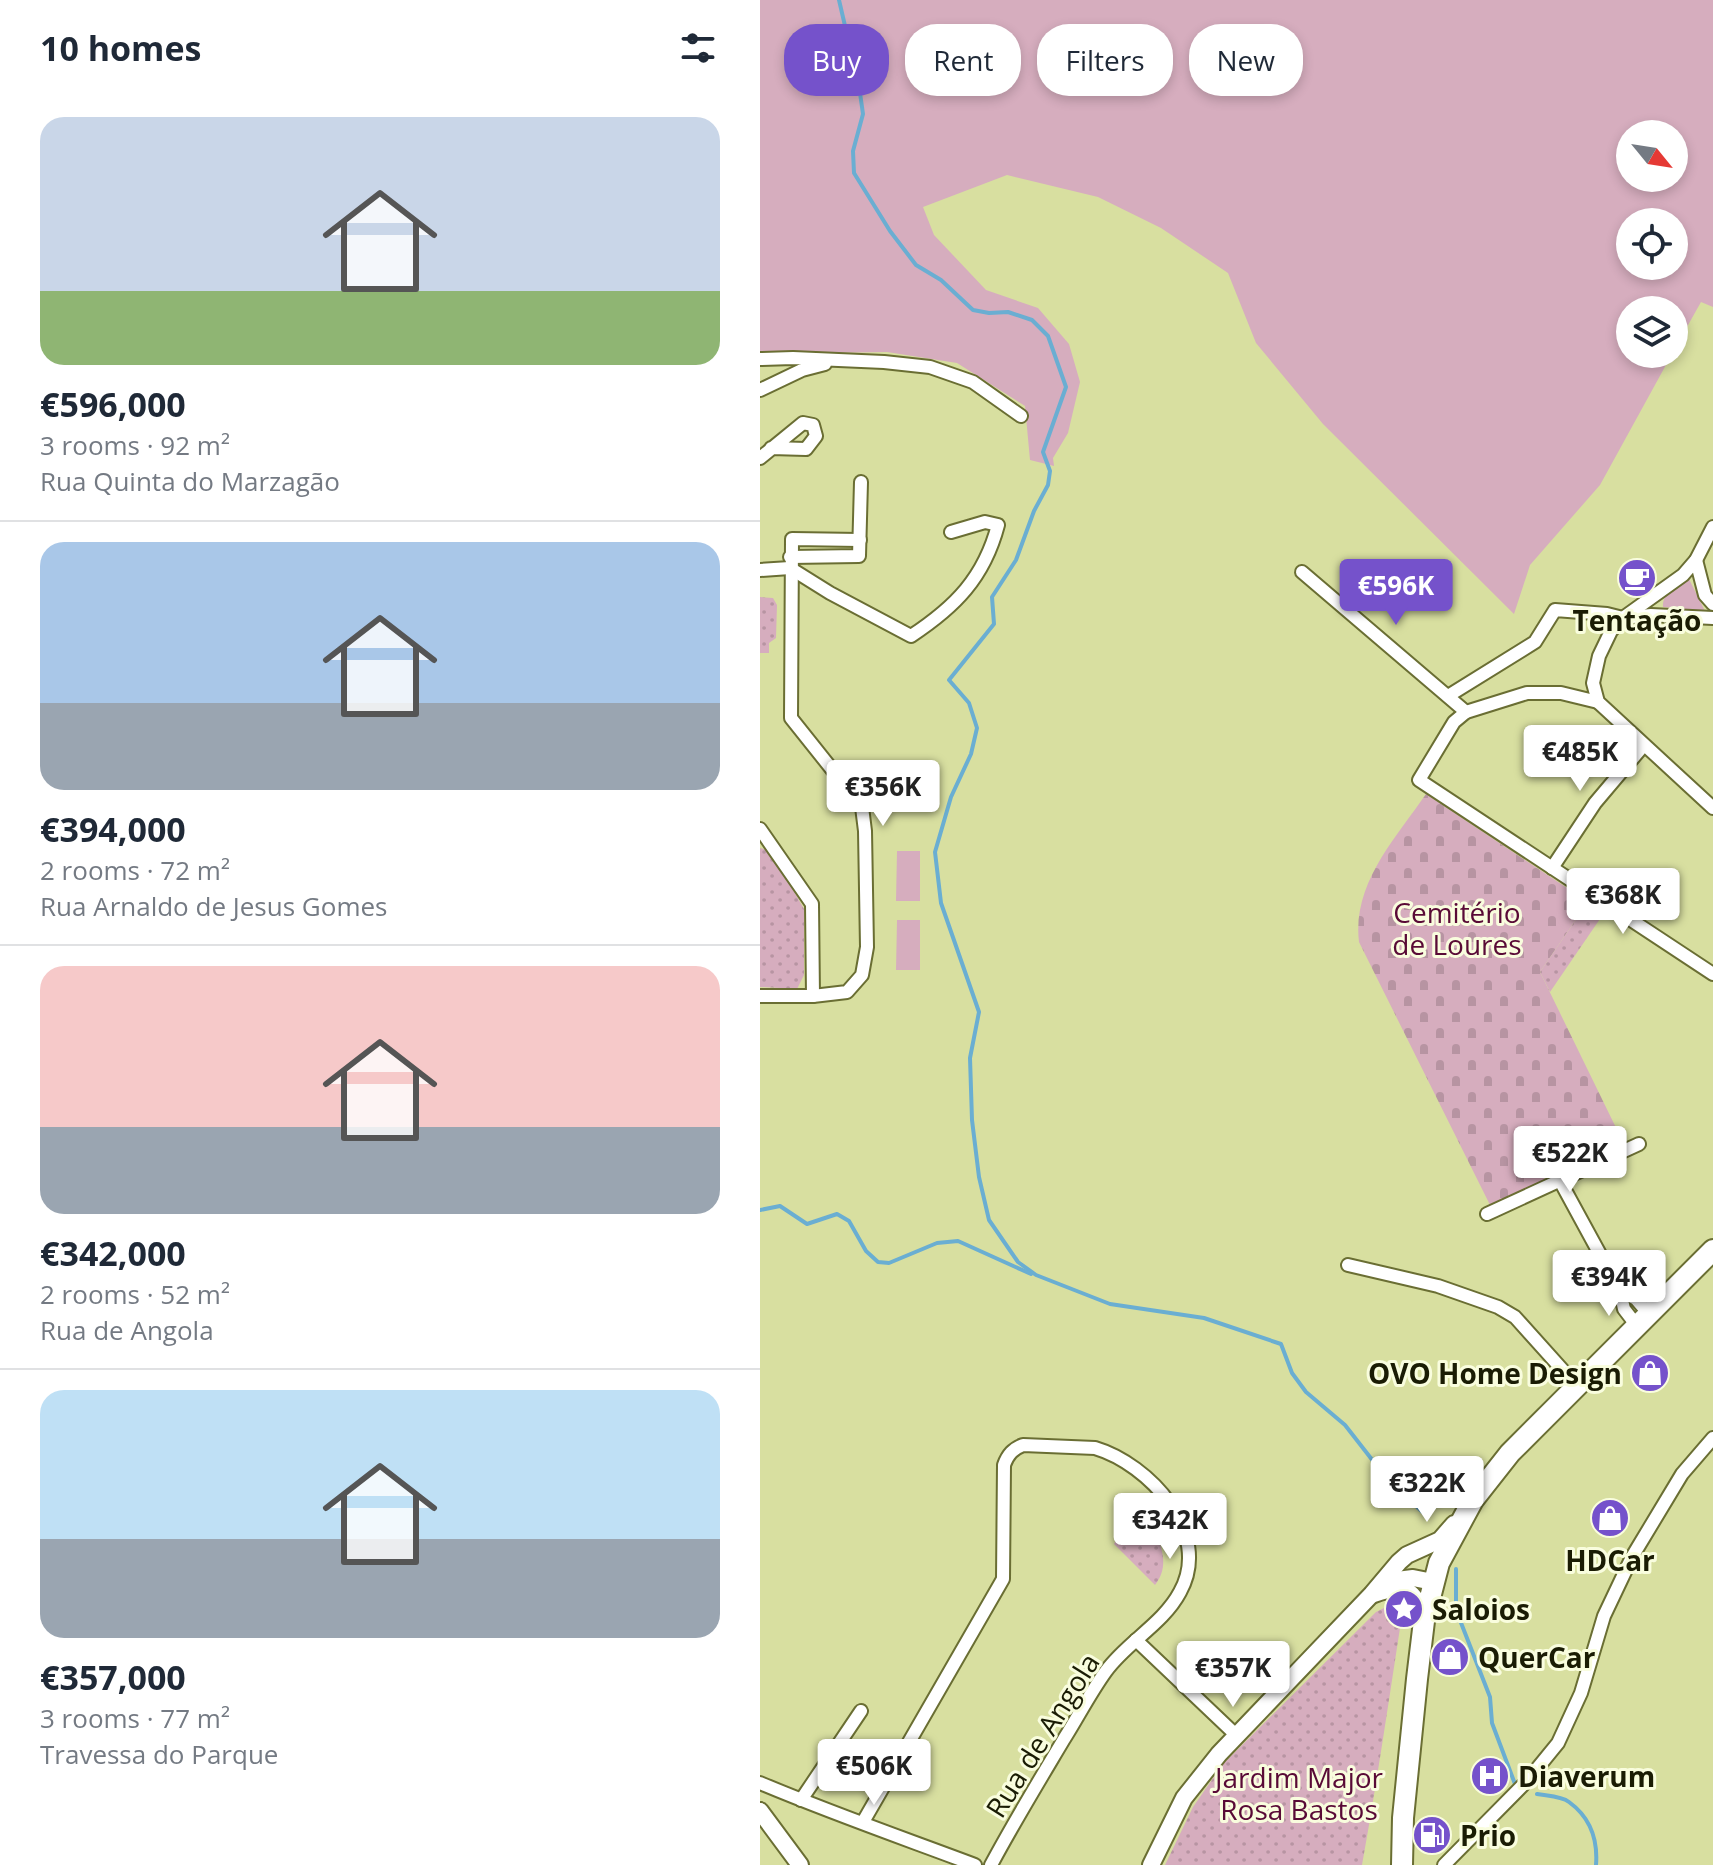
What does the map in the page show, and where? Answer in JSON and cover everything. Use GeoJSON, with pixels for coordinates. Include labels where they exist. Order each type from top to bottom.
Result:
{"type":"FeatureCollection","features":[{"type":"Feature","properties":{"kind":"main road"},"geometry":{"type":"LineString","coordinates":[[1402,1865],[1403,1818],[1424,1621],[1436,1573],[1473,1500],[1510,1453],[1713,1250]]}},
{"type":"Feature","properties":{"kind":"main road"},"geometry":{"type":"LineString","coordinates":[[1387,1865],[1403,1818]]}},
{"type":"Feature","properties":{"kind":"street"},"geometry":{"type":"LineString","coordinates":[[760,359],[884,362],[930,367],[973,382],[1021,416]]}},
{"type":"Feature","properties":{"kind":"street"},"geometry":{"type":"LineString","coordinates":[[760,390],[802,370],[836,361]]}},
{"type":"Feature","properties":{"kind":"street"},"geometry":{"type":"LineString","coordinates":[[760,458],[771,448]]}},
{"type":"Feature","properties":{"kind":"street"},"geometry":{"type":"LineString","coordinates":[[760,996],[813,996],[847,992],[862,975],[867,947],[862,807],[791,718],[790,562],[792,539],[860,540],[861,482]]}},
{"type":"Feature","properties":{"kind":"street"},"geometry":{"type":"LineString","coordinates":[[760,570],[790,562],[911,636],[942,616],[971,585],[992,548],[998,525],[985,522],[951,532]]}},
{"type":"Feature","properties":{"kind":"street"},"geometry":{"type":"LineString","coordinates":[[1598,702],[1593,683],[1599,656],[1611,631],[1623,618],[1683,575],[1696,560],[1713,527]]}},
{"type":"Feature","properties":{"kind":"street"},"geometry":{"type":"LineString","coordinates":[[1696,560],[1705,595],[1713,604]]}},
{"type":"Feature","properties":{"kind":"street"},"geometry":{"type":"LineString","coordinates":[[1302,572],[1466,712]]}},
{"type":"Feature","properties":{"kind":"street"},"geometry":{"type":"LineString","coordinates":[[1448,696],[1535,642],[1555,610],[1623,618],[1651,615],[1713,618]]}},
{"type":"Feature","properties":{"kind":"street"},"geometry":{"type":"LineString","coordinates":[[1713,808],[1598,702],[1561,693],[1527,693],[1466,712],[1454,722],[1419,780],[1713,974]]}},
{"type":"Feature","properties":{"kind":"street"},"geometry":{"type":"LineString","coordinates":[[1552,868],[1595,803],[1644,745]]}},
{"type":"Feature","properties":{"kind":"street"},"geometry":{"type":"LineString","coordinates":[[763,837],[812,904],[813,996]]}},
{"type":"Feature","properties":{"kind":"street"},"geometry":{"type":"LineString","coordinates":[[1487,1214],[1639,1144]]}},
{"type":"Feature","properties":{"kind":"street"},"geometry":{"type":"LineString","coordinates":[[1559,1179],[1620,1291],[1636,1299],[1643,1320]]}},
{"type":"Feature","properties":{"kind":"street"},"geometry":{"type":"LineString","coordinates":[[1348,1265],[1438,1286],[1498,1307],[1515,1317],[1577,1386]]}},
{"type":"Feature","properties":{"kind":"street"},"geometry":{"type":"LineString","coordinates":[[1444,1865],[1527,1781],[1558,1743],[1581,1693],[1604,1616],[1632,1557],[1682,1474],[1713,1438]]}},
{"type":"Feature","properties":{"kind":"street","name":"Rua de Angola"},"geometry":{"type":"LineString","coordinates":[[863,1822],[1003,1579],[1004,1465],[1008,1456],[1023,1445],[1095,1448],[1144,1475],[1172,1507],[1185,1532],[1188,1574],[1171,1606],[1107,1670],[1017,1816],[991,1865]]}},
{"type":"Feature","properties":{"kind":"street"},"geometry":{"type":"LineString","coordinates":[[1151,1865],[1184,1798],[1236,1735],[1399,1562],[1440,1540],[1473,1500]]}},
{"type":"Feature","properties":{"kind":"street"},"geometry":{"type":"LineString","coordinates":[[1399,1562],[1417,1560],[1436,1573]]}},
{"type":"Feature","properties":{"kind":"street"},"geometry":{"type":"LineString","coordinates":[[1372,1594],[1392,1579],[1436,1573]]}},
{"type":"Feature","properties":{"kind":"street"},"geometry":{"type":"LineString","coordinates":[[1372,1594],[1395,1586],[1409,1590],[1419,1602],[1424,1621]]}},
{"type":"Feature","properties":{"kind":"street"},"geometry":{"type":"LineString","coordinates":[[1136,1640],[1236,1735]]}},
{"type":"Feature","properties":{"kind":"street"},"geometry":{"type":"LineString","coordinates":[[801,1800],[861,1711]]}},
{"type":"Feature","properties":{"kind":"street"},"geometry":{"type":"LineString","coordinates":[[760,1783],[840,1817],[863,1822],[975,1865]]}},
{"type":"Feature","properties":{"kind":"street"},"geometry":{"type":"LineString","coordinates":[[760,1811],[800,1865]]}},
{"type":"Feature","properties":{"kind":"street"},"geometry":{"type":"LineString","coordinates":[[1455,1865],[1467,1844]]}},
{"type":"Feature","properties":{"kind":"green space"},"geometry":{"type":"Polygon","coordinates":[[[760,0],[1713,0],[1713,307],[1701,302],[1688,325],[1688,296],[1616,296],[1616,368],[1664,368],[1600,485],[1530,565],[1514,614],[1323,424],[1256,343],[1228,273],[1161,228],[1098,197],[1007,175],[923,207],[934,235],[986,290],[1038,308],[1069,344],[1080,382],[1068,433],[1053,458],[1054,466],[1030,460],[1025,406],[957,363],[887,352],[760,354],[760,0]]]}},
{"type":"Feature","properties":{"kind":"green space"},"geometry":{"type":"Polygon","coordinates":[[[1689,579],[1705,611],[1663,607],[1668,593],[1689,579]]]}},
{"type":"Feature","properties":{"kind":"green space"},"geometry":{"type":"Polygon","coordinates":[[[760,597],[773,598],[777,605],[776,638],[769,643],[769,653],[760,653],[760,597]]]}},
{"type":"Feature","properties":{"kind":"green space","name":"Cemitério de Loures"},"geometry":{"type":"Polygon","coordinates":[[[1426,794],[1588,902],[1540,972],[1622,1140],[1567,1168],[1559,1160],[1546,1167],[1544,1184],[1490,1205],[1359,942],[1362,901],[1369,882],[1389,845],[1426,794]]]}},
{"type":"Feature","properties":{"kind":"green space"},"geometry":{"type":"Polygon","coordinates":[[[760,848],[771,851],[804,909],[804,975],[797,989],[760,987],[760,848]]]}},
{"type":"Feature","properties":{"kind":"green space"},"geometry":{"type":"Polygon","coordinates":[[[897,851],[920,851],[920,901],[896,901],[897,851]]]}},
{"type":"Feature","properties":{"kind":"green space"},"geometry":{"type":"Polygon","coordinates":[[[1588,902],[1604,913],[1550,992],[1540,972],[1588,902]]]}},
{"type":"Feature","properties":{"kind":"green space"},"geometry":{"type":"Polygon","coordinates":[[[897,920],[920,920],[920,970],[896,970],[897,920]]]}},
{"type":"Feature","properties":{"kind":"green space"},"geometry":{"type":"Polygon","coordinates":[[[1136,1504],[1151,1525],[1163,1555],[1161,1575],[1155,1585],[1114,1544],[1136,1504]]]}},
{"type":"Feature","properties":{"kind":"green space","name":"Jardim Major Rosa Bastos"},"geometry":{"type":"Polygon","coordinates":[[[1398,1605],[1402,1615],[1362,1865],[1165,1865],[1193,1807],[1223,1764],[1376,1612],[1398,1605]]]}},
{"type":"Feature","properties":{"kind":"waterway"},"geometry":{"type":"LineString","coordinates":[[839,0],[863,114],[853,151],[854,173],[890,231],[916,265],[941,280],[973,310],[1008,312],[1032,320],[1048,336],[1066,387],[1043,452],[1050,471],[1048,485],[1034,511],[1016,560],[992,597],[994,624],[949,680],[969,703],[977,728],[971,754],[951,797],[935,852],[941,903],[979,1012],[970,1058],[972,1120],[979,1177],[989,1220],[1018,1262],[1036,1275],[1110,1304],[1204,1318],[1281,1344],[1292,1373],[1306,1392],[1345,1425],[1391,1484],[1426,1515]]}},
{"type":"Feature","properties":{"kind":"waterway"},"geometry":{"type":"LineString","coordinates":[[760,1210],[780,1206],[807,1224],[837,1214],[849,1221],[866,1251],[878,1262],[889,1263],[937,1243],[958,1241],[1031,1274]]}},
{"type":"Feature","properties":{"kind":"waterway"},"geometry":{"type":"LineString","coordinates":[[1456,1569],[1456,1610],[1490,1697],[1492,1723],[1515,1784]]}},
{"type":"Feature","properties":{"kind":"waterway"},"geometry":{"type":"LineString","coordinates":[[1537,1794],[1566,1800],[1583,1815],[1592,1830],[1596,1865]]}},
{"type":"Feature","properties":{"kind":"place","name":"Tentação"},"geometry":{"type":"Point","coordinates":[1637,578]}},
{"type":"Feature","properties":{"kind":"place","name":"OVO Home Design"},"geometry":{"type":"Point","coordinates":[1650,1373]}},
{"type":"Feature","properties":{"kind":"place","name":"HDCar"},"geometry":{"type":"Point","coordinates":[1610,1518]}},
{"type":"Feature","properties":{"kind":"place","name":"Saloios"},"geometry":{"type":"Point","coordinates":[1404,1609]}},
{"type":"Feature","properties":{"kind":"place","name":"QuerCar"},"geometry":{"type":"Point","coordinates":[1450,1657]}},
{"type":"Feature","properties":{"kind":"place","name":"Diaverum"},"geometry":{"type":"Point","coordinates":[1490,1776]}},
{"type":"Feature","properties":{"kind":"place","name":"Prio"},"geometry":{"type":"Point","coordinates":[1432,1835]}}]}
